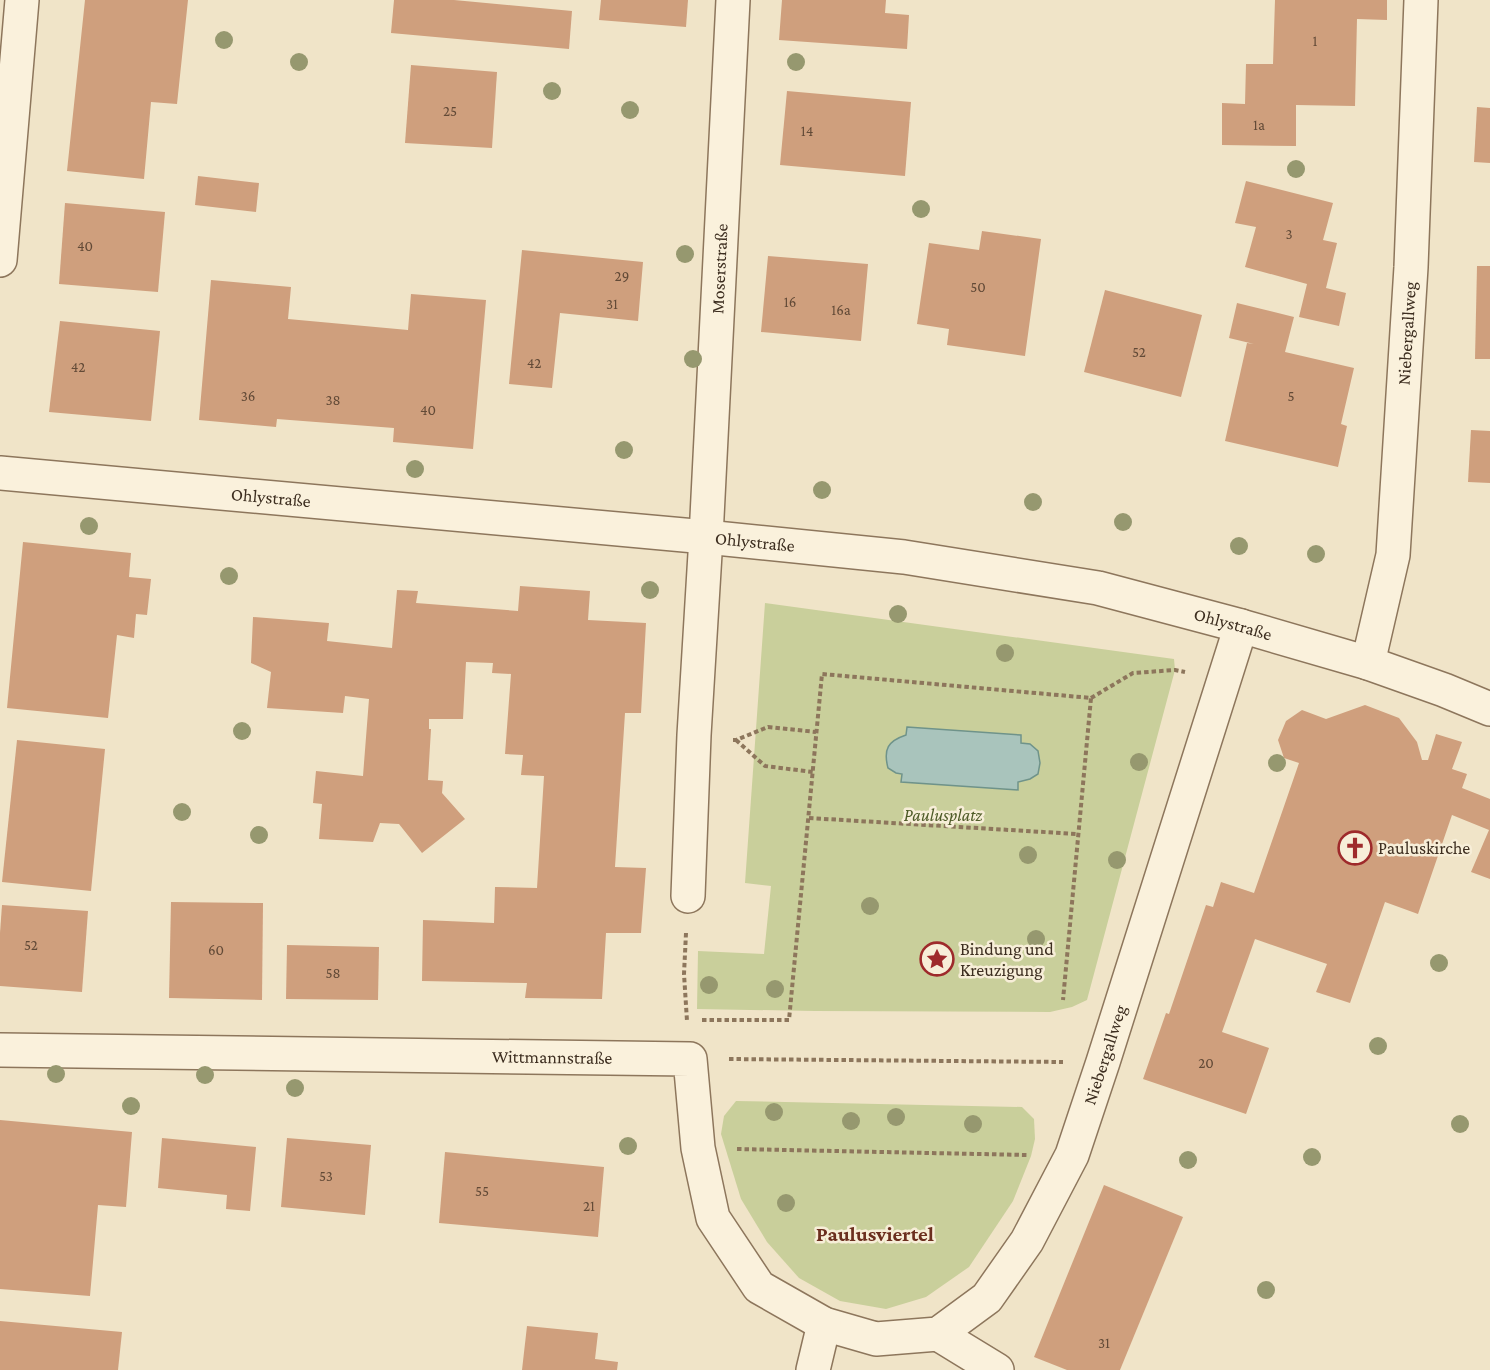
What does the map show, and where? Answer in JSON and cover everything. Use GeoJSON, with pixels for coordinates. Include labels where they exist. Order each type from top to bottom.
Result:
{"type":"FeatureCollection","features":[{"type":"Feature","properties":{"kind":"street"},"geometry":{"type":"LineString","coordinates":[[0,260],[22,0]]}},
{"type":"Feature","properties":{"kind":"street","name":"Moserstraße"},"geometry":{"type":"LineString","coordinates":[[706,537],[733,0]]}},
{"type":"Feature","properties":{"kind":"street","name":"Niebergallweg"},"geometry":{"type":"LineString","coordinates":[[1368,663],[1393,555],[1411,267],[1421,0]]}},
{"type":"Feature","properties":{"kind":"street","name":"Ohlystraße"},"geometry":{"type":"LineString","coordinates":[[0,473],[904,557],[1098,588],[1368,663],[1490,709]]}},
{"type":"Feature","properties":{"kind":"street"},"geometry":{"type":"LineString","coordinates":[[688,896],[694,735],[706,537]]}},
{"type":"Feature","properties":{"kind":"street","name":"Niebergallweg"},"geometry":{"type":"LineString","coordinates":[[938,1334],[987,1298],[1027,1241],[1072,1155],[1241,626]]}},
{"type":"Feature","properties":{"kind":"street","name":"Wittmannstraße"},"geometry":{"type":"LineString","coordinates":[[0,1050],[690,1059]]}},
{"type":"Feature","properties":{"kind":"street"},"geometry":{"type":"LineString","coordinates":[[690,1059],[698,1148],[713,1218],[759,1287],[824,1324],[876,1339],[938,1334],[997,1370]]}},
{"type":"Feature","properties":{"kind":"street"},"geometry":{"type":"LineString","coordinates":[[813,1370],[824,1324]]}},
{"type":"Feature","properties":{"kind":"path"},"geometry":{"type":"LineString","coordinates":[[698,1020],[789,1020],[822,674],[1091,698],[1133,673],[1175,670]]}},
{"type":"Feature","properties":{"kind":"path"},"geometry":{"type":"LineString","coordinates":[[1063,1000],[1091,698]]}},
{"type":"Feature","properties":{"kind":"path"},"geometry":{"type":"LineString","coordinates":[[768,727],[816,732]]}},
{"type":"Feature","properties":{"kind":"path"},"geometry":{"type":"LineString","coordinates":[[736,740],[765,766],[813,772]]}},
{"type":"Feature","properties":{"kind":"path"},"geometry":{"type":"LineString","coordinates":[[809,818],[1077,834]]}},
{"type":"Feature","properties":{"kind":"path"},"geometry":{"type":"LineString","coordinates":[[684,974],[690,1059],[1103,1062]]}},
{"type":"Feature","properties":{"kind":"path"},"geometry":{"type":"LineString","coordinates":[[698,1148],[1031,1155]]}},
{"type":"Feature","properties":{"kind":"green space","name":"Paulusplatz"},"geometry":{"type":"Polygon","coordinates":[[[765,603],[1174,659],[1175,670],[1087,1000],[1072,1007],[1050,1012],[697,1009],[698,951],[764,954],[771,886],[745,883],[765,603]]]}},
{"type":"Feature","properties":{"kind":"green space"},"geometry":{"type":"Polygon","coordinates":[[[736,1101],[1022,1107],[1034,1119],[1035,1139],[1031,1156],[1013,1201],[969,1267],[926,1297],[886,1309],[840,1301],[799,1278],[767,1242],[741,1199],[721,1134],[724,1116],[736,1101]]]}},
{"type":"Feature","properties":{"kind":"water"},"geometry":{"type":"Polygon","coordinates":[[[907,727],[1021,735],[1021,743],[1030,744],[1038,751],[1040,763],[1038,774],[1018,782],[1018,790],[901,782],[902,774],[888,768],[886,756],[891,743],[906,735],[907,727]]]}},
{"type":"Feature","properties":{"kind":"building"},"geometry":{"type":"Polygon","coordinates":[[[85,0],[188,0],[177,104],[151,102],[144,179],[67,171],[85,0]]]}},
{"type":"Feature","properties":{"kind":"building"},"geometry":{"type":"Polygon","coordinates":[[[394,0],[454,0],[572,11],[569,49],[391,33],[394,0]]]}},
{"type":"Feature","properties":{"kind":"building"},"geometry":{"type":"Polygon","coordinates":[[[601,0],[688,0],[686,27],[599,20],[601,0]]]}},
{"type":"Feature","properties":{"kind":"building"},"geometry":{"type":"Polygon","coordinates":[[[782,0],[886,0],[885,13],[909,15],[907,49],[779,40],[782,0]]]}},
{"type":"Feature","properties":{"kind":"building"},"geometry":{"type":"Polygon","coordinates":[[[1275,0],[1387,0],[1387,20],[1357,19],[1355,106],[1296,105],[1296,146],[1222,145],[1222,103],[1245,104],[1246,64],[1273,64],[1275,0]]]}},
{"type":"Feature","properties":{"kind":"building"},"geometry":{"type":"Polygon","coordinates":[[[411,65],[497,72],[492,148],[405,143],[411,65]]]}},
{"type":"Feature","properties":{"kind":"building"},"geometry":{"type":"Polygon","coordinates":[[[787,91],[911,102],[905,176],[780,165],[787,91]]]}},
{"type":"Feature","properties":{"kind":"building"},"geometry":{"type":"Polygon","coordinates":[[[1477,107],[1490,108],[1490,163],[1474,162],[1477,107]]]}},
{"type":"Feature","properties":{"kind":"building"},"geometry":{"type":"Polygon","coordinates":[[[198,176],[259,183],[256,212],[195,205],[198,176]]]}},
{"type":"Feature","properties":{"kind":"building"},"geometry":{"type":"Polygon","coordinates":[[[1246,181],[1333,203],[1323,240],[1337,243],[1326,288],[1346,293],[1339,326],[1299,317],[1307,284],[1245,267],[1256,227],[1235,223],[1246,181]]]}},
{"type":"Feature","properties":{"kind":"building"},"geometry":{"type":"Polygon","coordinates":[[[65,203],[165,212],[158,292],[59,284],[65,203]]]}},
{"type":"Feature","properties":{"kind":"building"},"geometry":{"type":"Polygon","coordinates":[[[982,231],[1041,239],[1025,356],[947,345],[949,329],[917,324],[929,243],[979,250],[982,231]]]}},
{"type":"Feature","properties":{"kind":"building"},"geometry":{"type":"Polygon","coordinates":[[[522,250],[643,262],[638,321],[560,313],[552,388],[509,384],[522,250]]]}},
{"type":"Feature","properties":{"kind":"building"},"geometry":{"type":"Polygon","coordinates":[[[768,256],[868,264],[861,341],[761,332],[768,256]]]}},
{"type":"Feature","properties":{"kind":"building"},"geometry":{"type":"Polygon","coordinates":[[[1477,266],[1490,266],[1490,359],[1475,359],[1477,266]]]}},
{"type":"Feature","properties":{"kind":"building"},"geometry":{"type":"Polygon","coordinates":[[[211,280],[291,287],[288,319],[408,330],[411,294],[486,300],[473,449],[393,442],[394,428],[277,419],[276,427],[199,420],[211,280]]]}},
{"type":"Feature","properties":{"kind":"building"},"geometry":{"type":"Polygon","coordinates":[[[1105,290],[1202,315],[1181,397],[1084,372],[1105,290]]]}},
{"type":"Feature","properties":{"kind":"building"},"geometry":{"type":"Polygon","coordinates":[[[1237,303],[1294,317],[1285,352],[1354,368],[1341,424],[1347,426],[1338,467],[1225,441],[1247,343],[1254,344],[1229,338],[1237,303]]]}},
{"type":"Feature","properties":{"kind":"building"},"geometry":{"type":"Polygon","coordinates":[[[60,321],[160,331],[151,421],[49,412],[60,321]]]}},
{"type":"Feature","properties":{"kind":"building"},"geometry":{"type":"Polygon","coordinates":[[[1471,430],[1490,431],[1490,483],[1468,482],[1471,430]]]}},
{"type":"Feature","properties":{"kind":"building"},"geometry":{"type":"Polygon","coordinates":[[[23,542],[131,553],[129,577],[151,579],[147,615],[136,614],[134,638],[117,635],[108,718],[7,708],[23,542]]]}},
{"type":"Feature","properties":{"kind":"building"},"geometry":{"type":"Polygon","coordinates":[[[520,586],[590,591],[588,620],[646,623],[641,713],[625,713],[615,867],[646,868],[641,933],[606,933],[602,999],[525,998],[527,983],[422,981],[423,920],[494,923],[495,887],[537,888],[544,776],[521,775],[523,755],[505,754],[511,674],[492,673],[493,663],[466,662],[463,719],[429,719],[429,729],[431,729],[428,780],[443,781],[442,793],[465,819],[422,853],[399,824],[380,823],[373,842],[319,839],[322,804],[313,803],[316,771],[363,776],[369,699],[345,696],[343,713],[267,708],[271,672],[251,663],[253,617],[329,623],[327,641],[392,648],[397,590],[418,591],[416,603],[518,611],[520,586]]]}},
{"type":"Feature","properties":{"kind":"building","name":"Pauluskirche"},"geometry":{"type":"Polygon","coordinates":[[[1365,705],[1399,718],[1417,742],[1422,760],[1428,760],[1436,734],[1462,742],[1452,769],[1467,774],[1462,788],[1490,799],[1490,879],[1471,872],[1489,830],[1452,815],[1418,914],[1385,902],[1350,1003],[1316,992],[1327,964],[1255,939],[1222,1032],[1269,1048],[1246,1114],[1143,1079],[1166,1013],[1169,1014],[1206,905],[1213,907],[1221,882],[1254,893],[1299,763],[1284,758],[1278,740],[1286,721],[1302,710],[1326,719],[1365,705]]]}},
{"type":"Feature","properties":{"kind":"building"},"geometry":{"type":"Polygon","coordinates":[[[17,740],[105,749],[91,891],[2,882],[17,740]]]}},
{"type":"Feature","properties":{"kind":"building"},"geometry":{"type":"Polygon","coordinates":[[[171,902],[263,903],[262,1000],[169,998],[171,902]]]}},
{"type":"Feature","properties":{"kind":"building"},"geometry":{"type":"Polygon","coordinates":[[[2,905],[88,911],[82,992],[0,986],[2,905]]]}},
{"type":"Feature","properties":{"kind":"building"},"geometry":{"type":"Polygon","coordinates":[[[287,945],[379,947],[378,1000],[286,999],[287,945]]]}},
{"type":"Feature","properties":{"kind":"building"},"geometry":{"type":"Polygon","coordinates":[[[0,1120],[132,1132],[126,1207],[98,1205],[90,1296],[0,1289],[0,1120]]]}},
{"type":"Feature","properties":{"kind":"building"},"geometry":{"type":"Polygon","coordinates":[[[162,1138],[256,1147],[250,1211],[226,1209],[227,1195],[158,1188],[162,1138]]]}},
{"type":"Feature","properties":{"kind":"building"},"geometry":{"type":"Polygon","coordinates":[[[287,1138],[371,1145],[365,1215],[281,1207],[287,1138]]]}},
{"type":"Feature","properties":{"kind":"building"},"geometry":{"type":"Polygon","coordinates":[[[445,1152],[604,1167],[598,1237],[439,1223],[445,1152]]]}},
{"type":"Feature","properties":{"kind":"building"},"geometry":{"type":"Polygon","coordinates":[[[1104,1185],[1183,1217],[1120,1370],[1067,1370],[1034,1357],[1104,1185]]]}},
{"type":"Feature","properties":{"kind":"building"},"geometry":{"type":"Polygon","coordinates":[[[0,1321],[122,1332],[118,1370],[0,1370],[0,1321]]]}},
{"type":"Feature","properties":{"kind":"building"},"geometry":{"type":"Polygon","coordinates":[[[527,1326],[598,1333],[595,1359],[618,1362],[617,1370],[522,1370],[527,1326]]]}},
{"type":"Feature","properties":{"kind":"place","name":"Pauluskirche"},"geometry":{"type":"Point","coordinates":[1355,848]}},
{"type":"Feature","properties":{"kind":"place","name":"Bindung und Kreuzigung"},"geometry":{"type":"Point","coordinates":[937,959]}},
{"type":"Feature","properties":{"kind":"district","name":"Paulusviertel"},"geometry":{"type":"Point","coordinates":[875,1234]}}]}
